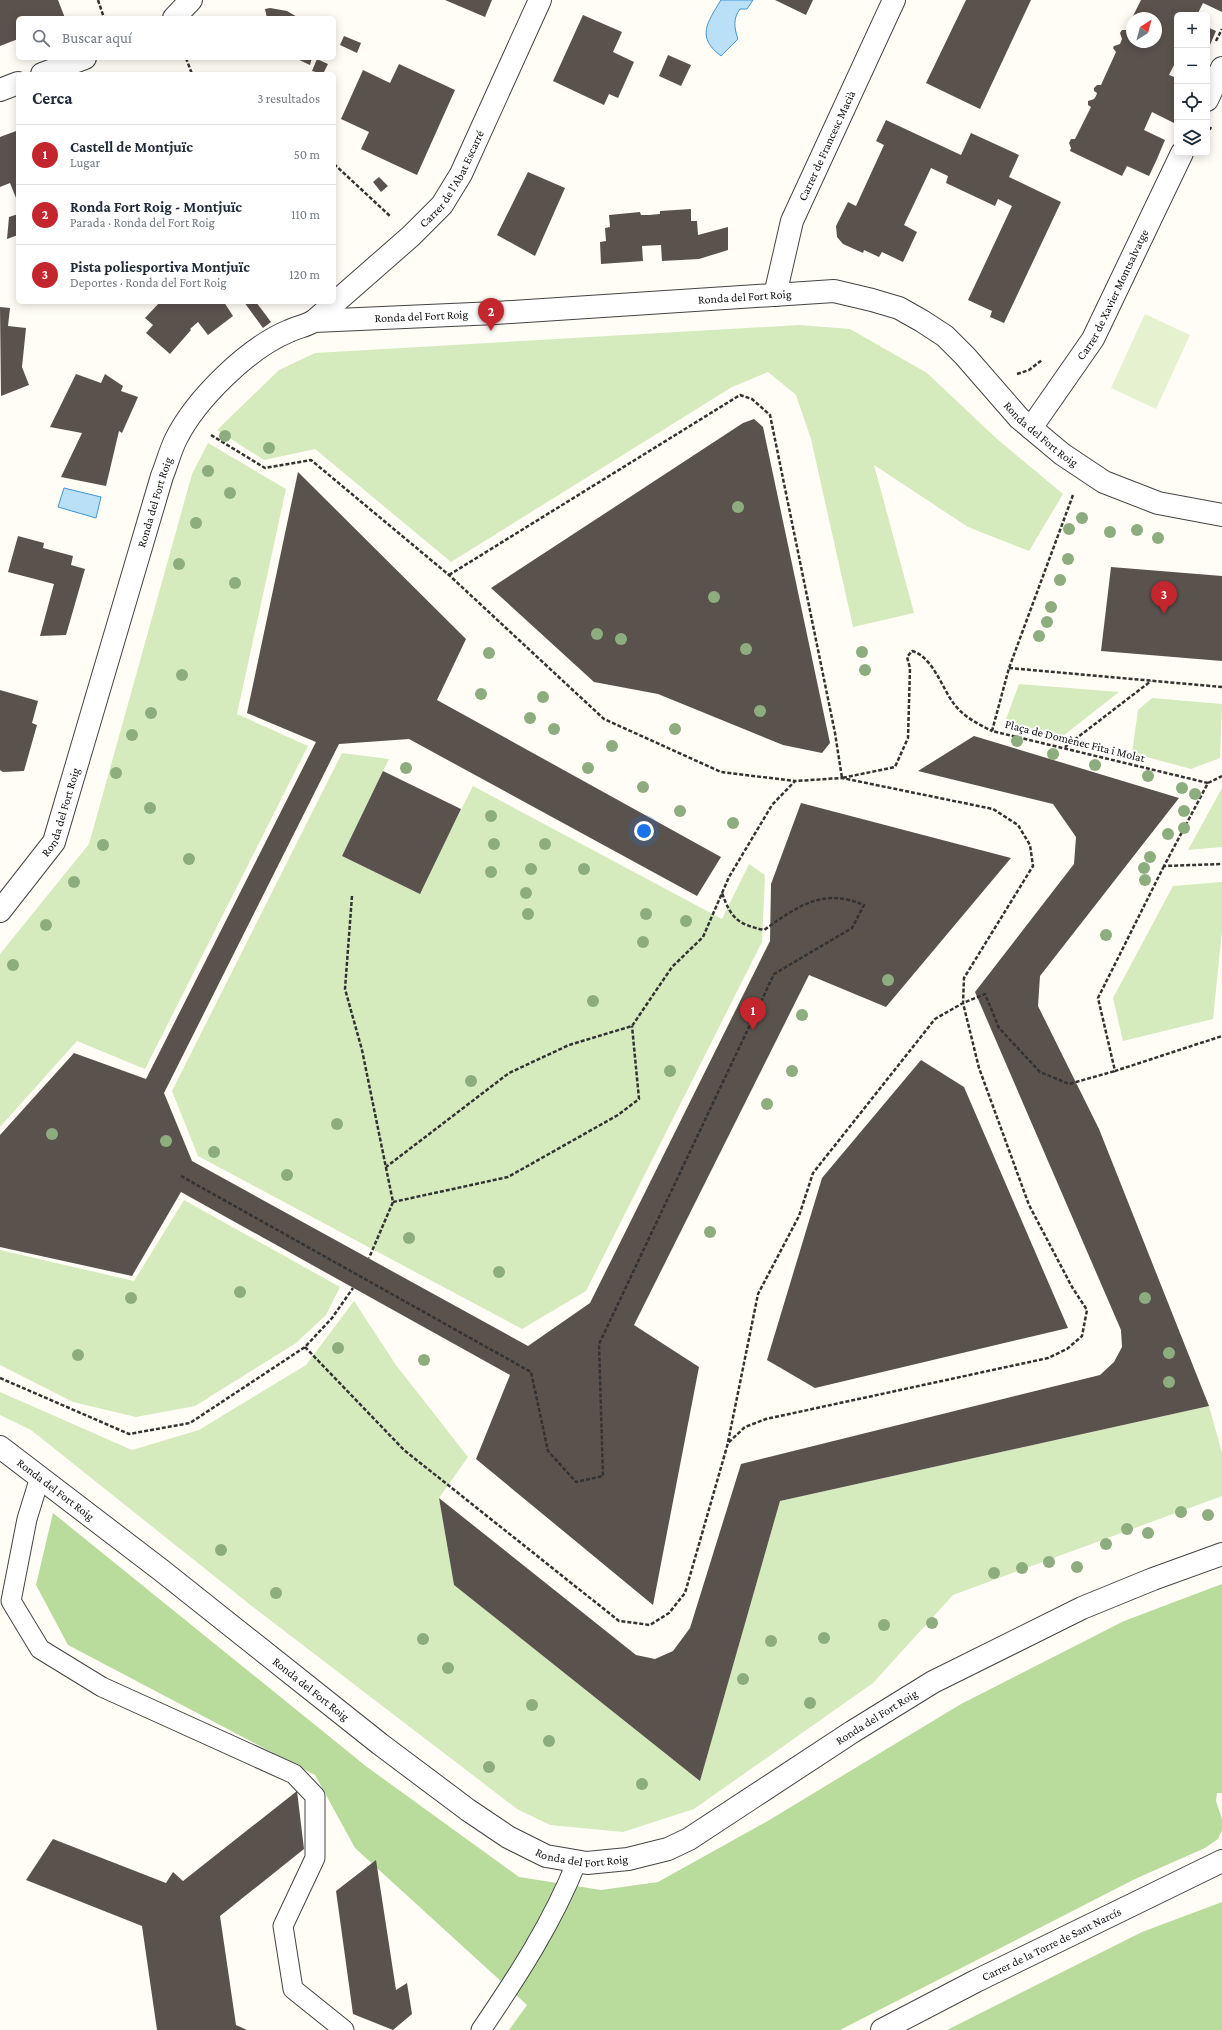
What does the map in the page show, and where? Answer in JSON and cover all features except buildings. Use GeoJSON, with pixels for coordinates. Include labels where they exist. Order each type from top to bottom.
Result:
{"type":"FeatureCollection","features":[{"type":"Feature","properties":{"kind":"street"},"geometry":{"type":"LineString","coordinates":[[176,16],[191,0]]}},
{"type":"Feature","properties":{"kind":"street","name":"Carrer de l'Abat Escarré"},"geometry":{"type":"LineString","coordinates":[[336,302],[411,236],[442,205],[461,174],[540,0]]}},
{"type":"Feature","properties":{"kind":"street","name":"Carrer de Francesc Macià"},"geometry":{"type":"LineString","coordinates":[[775,295],[792,221],[894,0]]}},
{"type":"Feature","properties":{"kind":"street"},"geometry":{"type":"LineString","coordinates":[[47,72],[80,60]]}},
{"type":"Feature","properties":{"kind":"street"},"geometry":{"type":"LineString","coordinates":[[1210,94],[1222,68]]}},
{"type":"Feature","properties":{"kind":"street"},"geometry":{"type":"LineString","coordinates":[[0,90],[16,84]]}},
{"type":"Feature","properties":{"kind":"street","name":"Carrer de Xavier Montsalvatge"},"geometry":{"type":"LineString","coordinates":[[1031,428],[1093,339],[1181,156]]}},
{"type":"Feature","properties":{"kind":"street","name":"Ronda del Fort Roig"},"geometry":{"type":"LineString","coordinates":[[0,911],[54,842],[158,491],[176,440],[192,413],[231,371],[256,350],[289,330],[299,329],[314,321],[489,313],[834,291],[899,308],[945,336],[965,356],[1019,418],[1062,454],[1104,482],[1158,502],[1222,515]]}},
{"type":"Feature","properties":{"kind":"street","name":"Carrer de l'Abat Escarré"},"geometry":{"type":"LineString","coordinates":[[314,321],[333,304]]}},
{"type":"Feature","properties":{"kind":"street","name":"Ronda del Fort Roig"},"geometry":{"type":"LineString","coordinates":[[0,1447],[380,1744],[468,1810],[508,1836],[546,1856],[587,1863],[628,1858],[668,1849],[689,1838],[852,1732],[933,1682],[1082,1608],[1153,1579],[1222,1554]]}},
{"type":"Feature","properties":{"kind":"street","name":"Carrer de la Torre de Sant Narcís"},"geometry":{"type":"LineString","coordinates":[[882,2030],[976,1981],[1222,1861]]}},
{"type":"Feature","properties":{"kind":"lane"},"geometry":{"type":"LineString","coordinates":[[40,1477],[27,1519],[11,1601],[40,1649],[102,1687],[294,1774],[315,1796],[315,1858],[283,1926],[293,1989],[344,2030]]}},
{"type":"Feature","properties":{"kind":"lane"},"geometry":{"type":"LineString","coordinates":[[480,2030],[518,1974],[567,1885],[577,1862]]}},
{"type":"Feature","properties":{"kind":"path"},"geometry":{"type":"LineString","coordinates":[[98,0],[103,16]]}},
{"type":"Feature","properties":{"kind":"path"},"geometry":{"type":"LineString","coordinates":[[187,60],[191,72]]}},
{"type":"Feature","properties":{"kind":"path"},"geometry":{"type":"LineString","coordinates":[[336,166],[411,236]]}},
{"type":"Feature","properties":{"kind":"path"},"geometry":{"type":"LineString","coordinates":[[1012,375],[1029,370],[1046,357]]}},
{"type":"Feature","properties":{"kind":"path"},"geometry":{"type":"LineString","coordinates":[[449,576],[740,395],[752,398],[770,415],[835,733],[842,778]]}},
{"type":"Feature","properties":{"kind":"path"},"geometry":{"type":"LineString","coordinates":[[206,432],[266,468],[311,460],[449,576],[604,719],[721,772],[795,781],[842,778],[895,766],[908,738],[910,668],[907,657],[912,651],[920,653],[927,661],[954,705],[971,720],[992,731]]}},
{"type":"Feature","properties":{"kind":"path","name":"Plaça de Domènec Fita i Molat"},"geometry":{"type":"LineString","coordinates":[[1076,488],[1009,668],[992,731],[1208,783]]}},
{"type":"Feature","properties":{"kind":"path"},"geometry":{"type":"LineString","coordinates":[[1009,668],[1222,687]]}},
{"type":"Feature","properties":{"kind":"path"},"geometry":{"type":"LineString","coordinates":[[1065,748],[1151,681]]}},
{"type":"Feature","properties":{"kind":"path"},"geometry":{"type":"LineString","coordinates":[[1115,1071],[1098,998],[1164,866],[1208,783],[1222,776]]}},
{"type":"Feature","properties":{"kind":"path"},"geometry":{"type":"LineString","coordinates":[[728,1443],[745,1427],[766,1419],[1048,1358],[1067,1349],[1082,1336],[1087,1310],[1072,1287],[1029,1205],[979,1068],[963,1004],[964,978],[1033,866],[1030,845],[1018,825],[993,809],[842,778]]}},
{"type":"Feature","properties":{"kind":"path"},"geometry":{"type":"LineString","coordinates":[[386,1167],[509,1073],[569,1045],[632,1026],[672,967],[703,937],[729,876],[772,805],[795,781]]}},
{"type":"Feature","properties":{"kind":"path"},"geometry":{"type":"LineString","coordinates":[[1164,866],[1222,864]]}},
{"type":"Feature","properties":{"kind":"path"},"geometry":{"type":"LineString","coordinates":[[181,1176],[531,1372],[548,1451],[576,1482],[603,1476],[599,1344],[774,974],[852,928],[864,905],[852,900],[825,898],[798,906],[764,930],[747,926],[729,913],[722,892]]}},
{"type":"Feature","properties":{"kind":"path"},"geometry":{"type":"LineString","coordinates":[[352,896],[345,989],[362,1050],[393,1202],[369,1258]]}},
{"type":"Feature","properties":{"kind":"path"},"geometry":{"type":"LineString","coordinates":[[306,1347],[404,1450],[619,1621],[650,1625],[669,1613],[685,1593],[728,1443],[758,1294],[799,1216],[813,1173],[935,1019],[985,994],[999,1028],[1040,1072],[1069,1084],[1115,1071],[1222,1036]]}},
{"type":"Feature","properties":{"kind":"path"},"geometry":{"type":"LineString","coordinates":[[393,1202],[508,1177],[618,1115],[639,1099],[632,1026]]}},
{"type":"Feature","properties":{"kind":"path"},"geometry":{"type":"LineString","coordinates":[[0,1378],[129,1434],[190,1423],[306,1347],[332,1318],[353,1288]]}},
{"type":"Feature","properties":{"kind":"green space"},"geometry":{"type":"Polygon","coordinates":[[[1145,314],[1190,335],[1156,409],[1111,388],[1145,314]]]}},
{"type":"Feature","properties":{"kind":"green space"},"geometry":{"type":"Polygon","coordinates":[[[799,325],[850,329],[927,373],[996,438],[1063,494],[1029,551],[968,527],[874,465],[914,613],[853,627],[811,439],[796,395],[768,372],[732,387],[451,562],[315,449],[264,460],[217,430],[279,370],[315,353],[799,325]]]}},
{"type":"Feature","properties":{"kind":"green space"},"geometry":{"type":"Polygon","coordinates":[[[208,443],[286,489],[237,714],[308,746],[145,1069],[77,1041],[0,1127],[0,954],[89,844],[192,474],[208,443]]]}},
{"type":"Feature","properties":{"kind":"green space"},"geometry":{"type":"Polygon","coordinates":[[[1019,684],[1119,692],[1063,736],[1005,722],[1019,684]]]}},
{"type":"Feature","properties":{"kind":"green space"},"geometry":{"type":"Polygon","coordinates":[[[1152,698],[1222,704],[1220,758],[1191,769],[1132,753],[1138,710],[1152,698]]]}},
{"type":"Feature","properties":{"kind":"green space"},"geometry":{"type":"Polygon","coordinates":[[[342,753],[389,759],[342,856],[419,893],[473,786],[722,919],[749,864],[765,875],[762,942],[586,1291],[522,1329],[198,1156],[172,1091],[342,753]]]}},
{"type":"Feature","properties":{"kind":"green space"},"geometry":{"type":"Polygon","coordinates":[[[1222,788],[1222,847],[1188,850],[1222,788]]]}},
{"type":"Feature","properties":{"kind":"green space"},"geometry":{"type":"Polygon","coordinates":[[[1222,882],[1222,931],[1213,1019],[1123,1041],[1113,998],[1173,886],[1222,882]]]}},
{"type":"Feature","properties":{"kind":"green space"},"geometry":{"type":"Polygon","coordinates":[[[184,1200],[340,1287],[326,1315],[296,1343],[195,1406],[136,1417],[73,1402],[0,1365],[0,1250],[134,1281],[184,1200]]]}},
{"type":"Feature","properties":{"kind":"green space"},"geometry":{"type":"Polygon","coordinates":[[[354,1301],[396,1365],[468,1457],[439,1498],[454,1585],[700,1780],[780,1501],[1209,1406],[1222,1453],[1222,1496],[953,1595],[873,1683],[694,1809],[623,1832],[550,1825],[517,1809],[253,1607],[31,1430],[0,1415],[0,1392],[132,1450],[199,1430],[306,1365],[354,1301]]]}},
{"type":"Feature","properties":{"kind":"green space"},"geometry":{"type":"Polygon","coordinates":[[[53,1513],[367,1767],[519,1877],[601,1890],[658,1882],[766,1822],[961,1704],[1124,1621],[1222,1584],[1222,1793],[1217,1793],[1216,1801],[1222,1819],[1222,1830],[1218,1839],[1205,1848],[1135,1879],[840,2030],[509,2030],[527,2005],[355,1848],[315,1775],[68,1645],[36,1585],[53,1513]]]}},
{"type":"Feature","properties":{"kind":"green space"},"geometry":{"type":"Polygon","coordinates":[[[1222,1902],[1222,2030],[947,2030],[1142,1932],[1222,1902]]]}},
{"type":"Feature","properties":{"kind":"water"},"geometry":{"type":"Polygon","coordinates":[[[721,0],[753,0],[747,9],[740,9],[738,12],[735,23],[738,39],[721,56],[708,42],[706,30],[708,23],[721,0]]]}},
{"type":"Feature","properties":{"kind":"water"},"geometry":{"type":"Polygon","coordinates":[[[64,488],[101,497],[96,518],[58,507],[64,488]]]}},
{"type":"Feature","properties":{"kind":"place","name":"Ronda Fort Roig - Montjuïc"},"geometry":{"type":"Point","coordinates":[491,331]}},
{"type":"Feature","properties":{"kind":"place","name":"Pista poliesportiva Montjuïc"},"geometry":{"type":"Point","coordinates":[1164,614]}},
{"type":"Feature","properties":{"kind":"place","name":"Castell de Montjuïc"},"geometry":{"type":"Point","coordinates":[753,1030]}}]}
